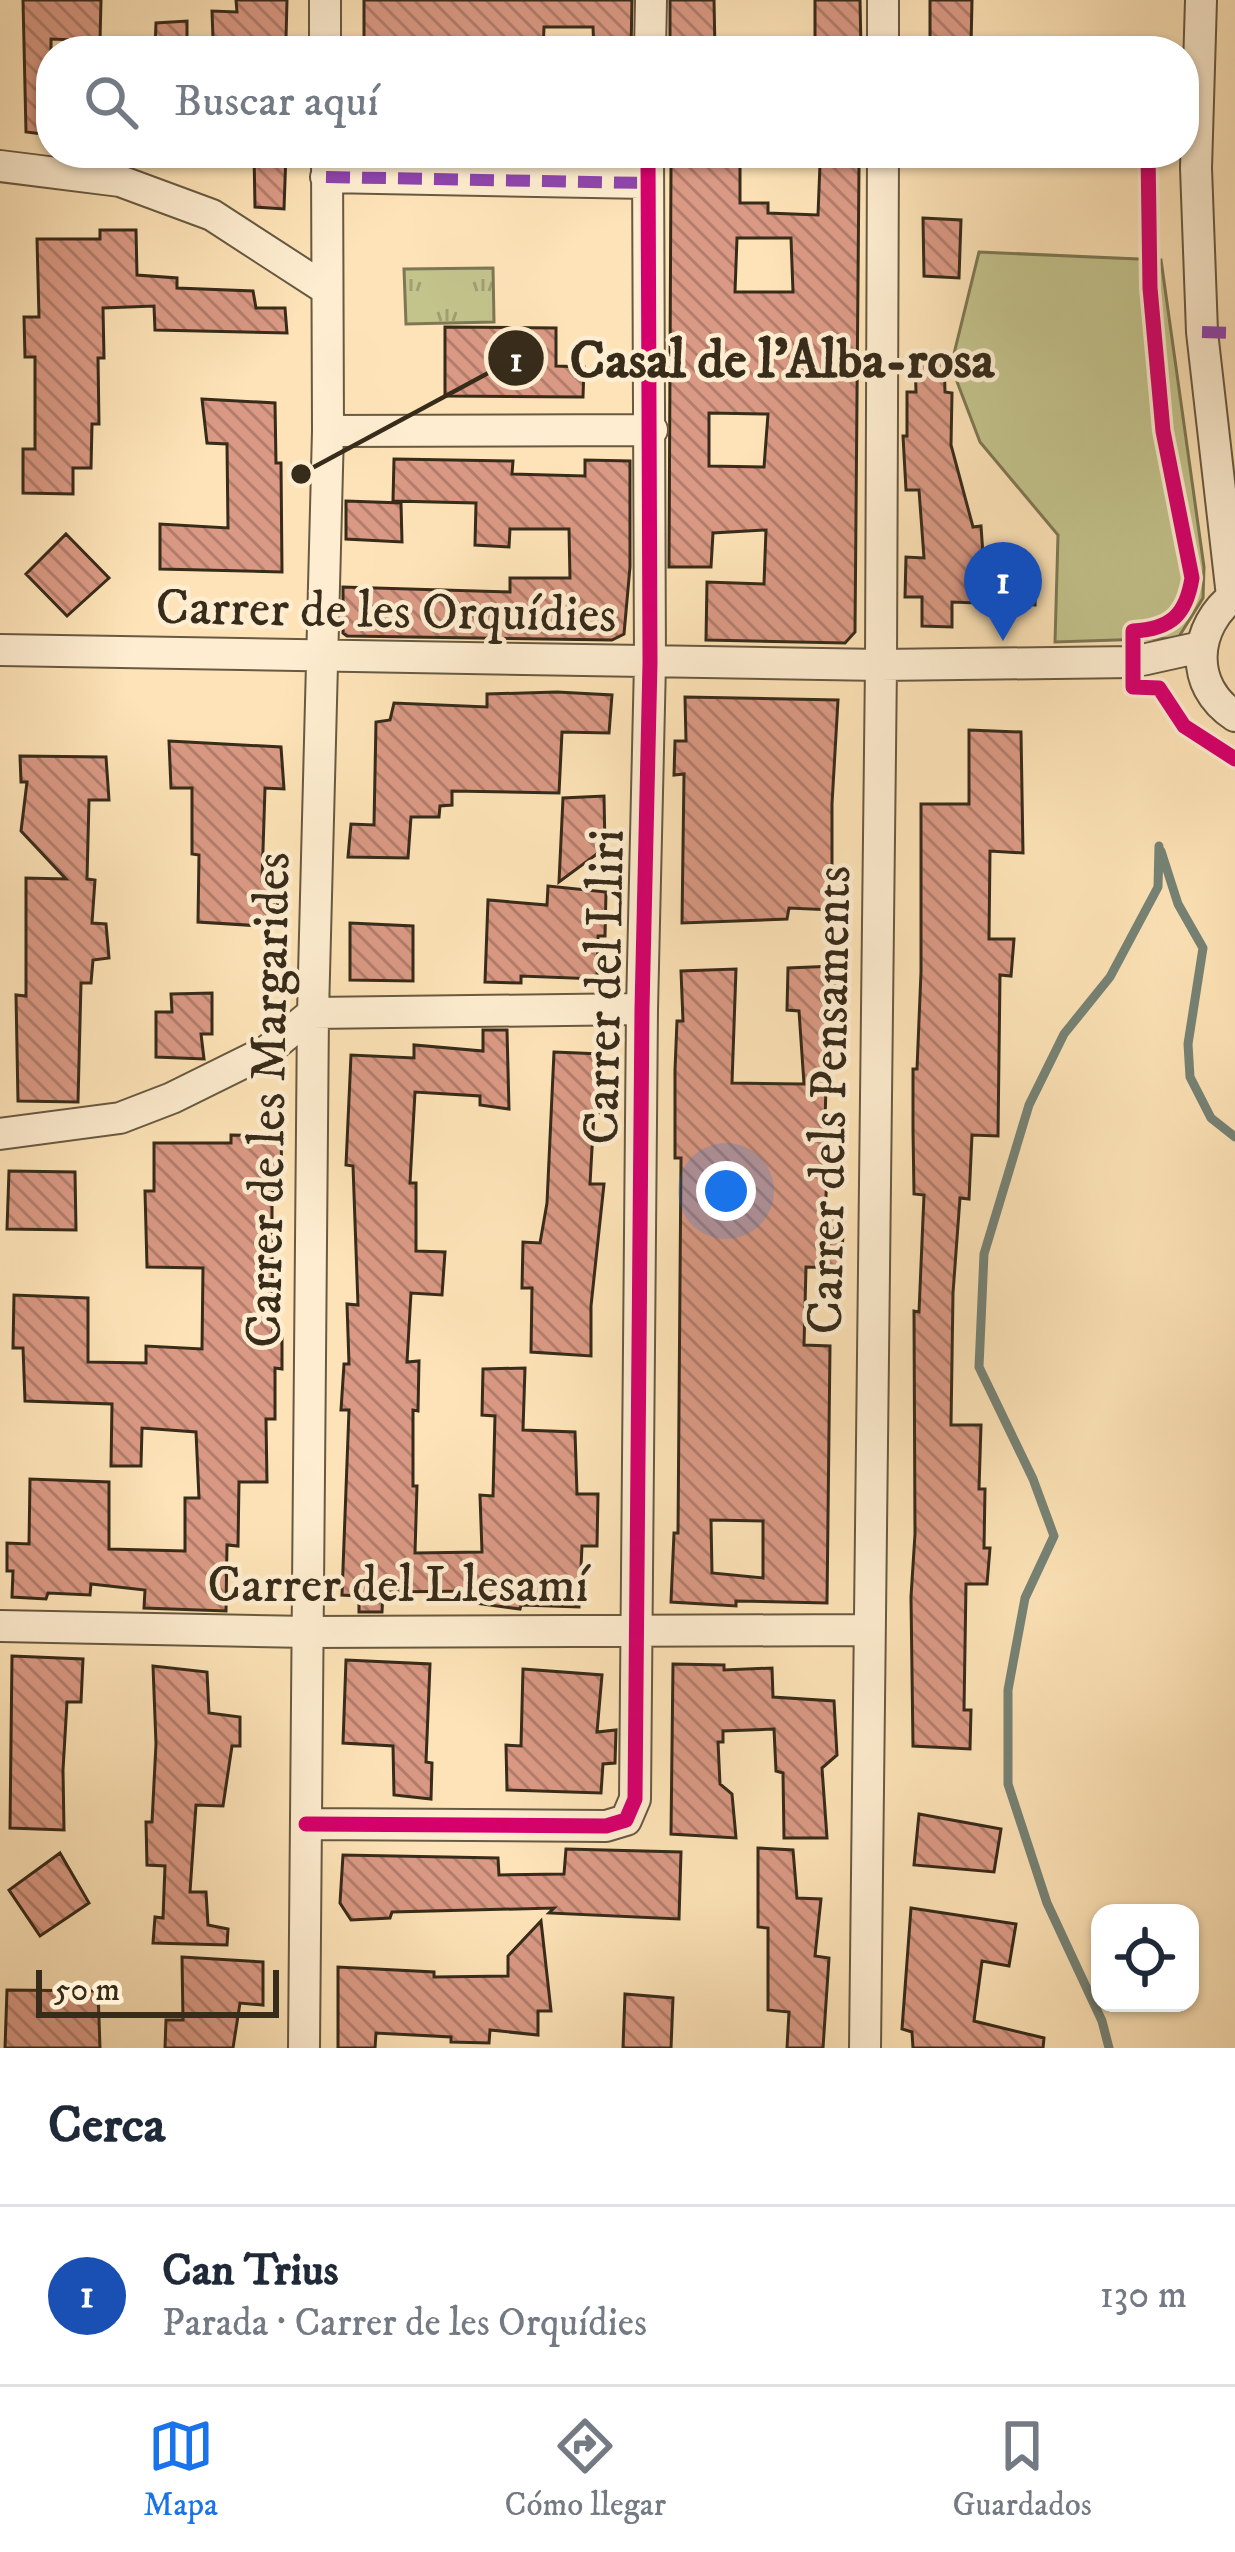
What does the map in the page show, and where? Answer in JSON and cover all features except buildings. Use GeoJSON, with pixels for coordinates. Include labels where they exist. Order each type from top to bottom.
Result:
{"type":"FeatureCollection","features":[{"type":"Feature","properties":{"kind":"street"},"geometry":{"type":"LineString","coordinates":[[325,0],[325,36]]}},
{"type":"Feature","properties":{"kind":"street"},"geometry":{"type":"LineString","coordinates":[[650,36],[651,0]]}},
{"type":"Feature","properties":{"kind":"street"},"geometry":{"type":"LineString","coordinates":[[883,0],[883,36]]}},
{"type":"Feature","properties":{"kind":"street"},"geometry":{"type":"LineString","coordinates":[[1199,67],[1201,0]]}},
{"type":"Feature","properties":{"kind":"street"},"geometry":{"type":"LineString","coordinates":[[0,166],[120,181],[212,215],[326,289]]}},
{"type":"Feature","properties":{"kind":"street","name":"Carrer de les Margarides"},"geometry":{"type":"LineString","coordinates":[[304,2048],[313,1013],[328,431],[326,168]]}},
{"type":"Feature","properties":{"kind":"street","name":"Carrer del Lliri"},"geometry":{"type":"LineString","coordinates":[[306,1824],[606,1826],[626,1820],[635,1799],[652,430],[647,168]]}},
{"type":"Feature","properties":{"kind":"street","name":"Carrer dels Pensaments"},"geometry":{"type":"LineString","coordinates":[[865,2048],[883,168]]}},
{"type":"Feature","properties":{"kind":"street"},"geometry":{"type":"LineString","coordinates":[[1196,168],[1202,332],[1233,596],[1215,612],[1201,647],[1203,676],[1213,698],[1235,716]]}},
{"type":"Feature","properties":{"kind":"street"},"geometry":{"type":"LineString","coordinates":[[1202,332],[1235,333]]}},
{"type":"Feature","properties":{"kind":"street"},"geometry":{"type":"LineString","coordinates":[[328,431],[652,430]]}},
{"type":"Feature","properties":{"kind":"street","name":"Carrer de les Orquídies"},"geometry":{"type":"LineString","coordinates":[[0,650],[881,665],[1133,662],[1201,647]]}},
{"type":"Feature","properties":{"kind":"street"},"geometry":{"type":"LineString","coordinates":[[0,1134],[120,1118],[155,1105],[267,1051],[313,1013],[642,1009]]}},
{"type":"Feature","properties":{"kind":"street","name":"Carrer del Llesamí"},"geometry":{"type":"LineString","coordinates":[[0,1626],[308,1632],[868,1630]]}},
{"type":"Feature","properties":{"kind":"green space"},"geometry":{"type":"Polygon","coordinates":[[[979,252],[1161,260],[1204,567],[1203,598],[1178,638],[1055,642],[1058,535],[980,442],[951,366],[979,252]]]}},
{"type":"Feature","properties":{"kind":"green space"},"geometry":{"type":"Polygon","coordinates":[[[493,268],[494,322],[406,324],[404,269],[493,268]]]}},
{"type":"Feature","properties":{"kind":"waterway"},"geometry":{"type":"LineString","coordinates":[[1109,2048],[1102,2021],[1047,1903],[1008,1784],[1008,1690],[1025,1598],[1054,1536],[1033,1479],[979,1367],[984,1254],[1029,1105],[1064,1034],[1110,977],[1158,887],[1159,846]]}},
{"type":"Feature","properties":{"kind":"waterway"},"geometry":{"type":"LineString","coordinates":[[1161,851],[1178,904],[1203,948],[1188,1044],[1190,1077],[1211,1118],[1235,1137]]}},
{"type":"Feature","properties":{"kind":"marked path"},"geometry":{"type":"LineString","coordinates":[[326,177],[647,183]]}},
{"type":"Feature","properties":{"kind":"marked path"},"geometry":{"type":"LineString","coordinates":[[1202,332],[1235,333]]}},
{"type":"Feature","properties":{"kind":"cycle path"},"geometry":{"type":"LineString","coordinates":[[306,1824],[606,1826],[626,1820],[635,1799],[650,663],[648,168]]}},
{"type":"Feature","properties":{"kind":"cycle path"},"geometry":{"type":"LineString","coordinates":[[1148,168],[1150,288],[1163,431],[1192,578],[1186,602],[1174,618],[1133,631],[1133,687],[1159,688],[1184,726],[1235,759]]}},
{"type":"Feature","properties":{"kind":"place","name":"Casal de l'Alba-rosa"},"geometry":{"type":"Point","coordinates":[301,474]}},
{"type":"Feature","properties":{"kind":"place","name":"Can Trius"},"geometry":{"type":"Point","coordinates":[1003,641]}}]}
